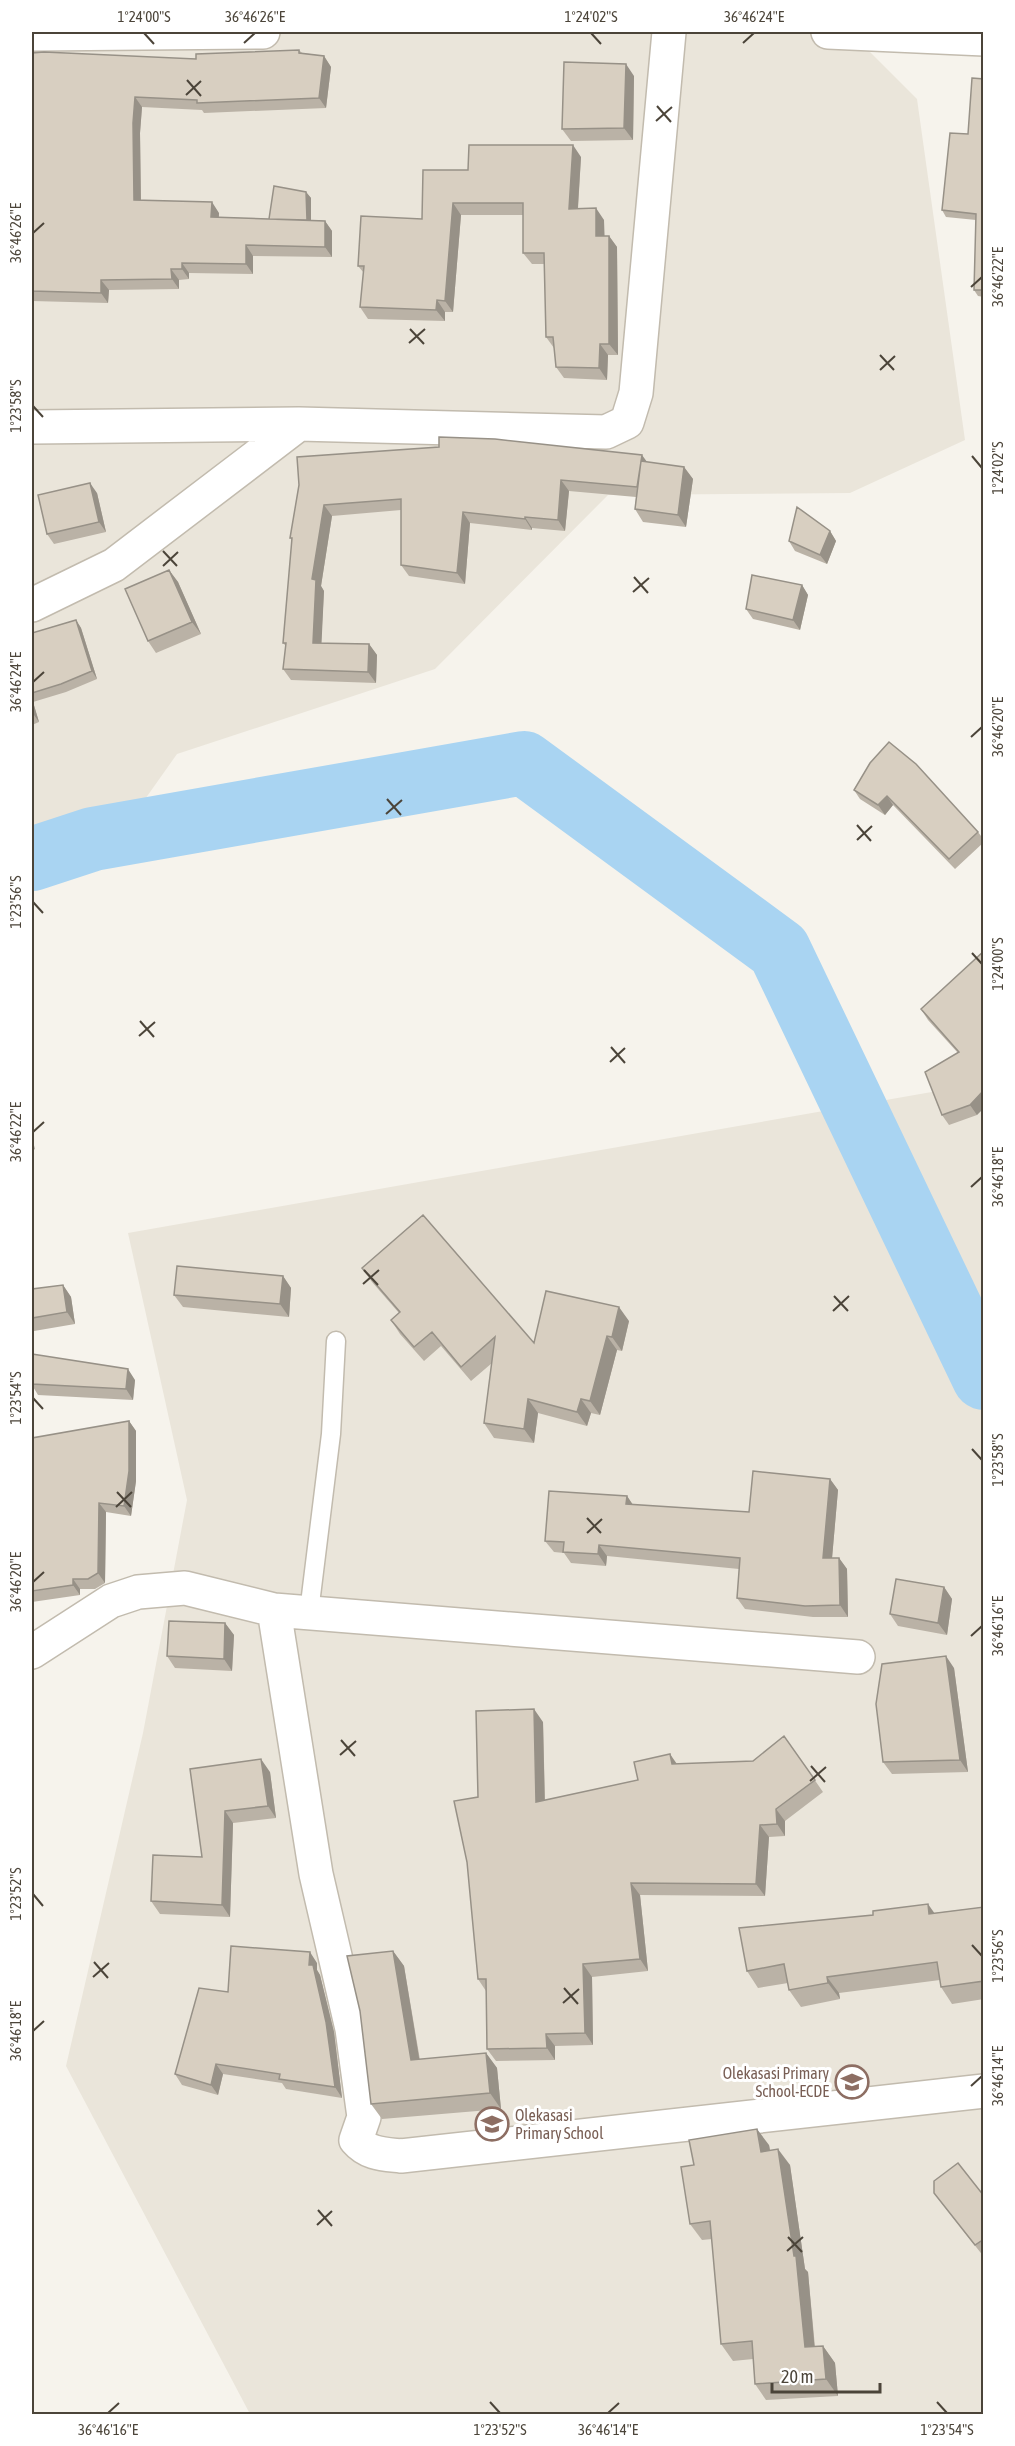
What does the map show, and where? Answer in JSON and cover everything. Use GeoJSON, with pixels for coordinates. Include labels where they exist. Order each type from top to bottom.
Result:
{"type":"FeatureCollection","features":[{"type":"Feature","properties":{"kind":"street"},"geometry":{"type":"LineString","coordinates":[[32,34],[263,32]]}},
{"type":"Feature","properties":{"kind":"street"},"geometry":{"type":"LineString","coordinates":[[32,427],[299,424],[606,432],[627,422],[636,393],[669,32]]}},
{"type":"Feature","properties":{"kind":"street"},"geometry":{"type":"LineString","coordinates":[[828,32],[984,39]]}},
{"type":"Feature","properties":{"kind":"street"},"geometry":{"type":"LineString","coordinates":[[32,605],[114,566],[299,424]]}},
{"type":"Feature","properties":{"kind":"street"},"geometry":{"type":"LineString","coordinates":[[32,1652],[111,1601],[138,1592],[186,1588],[274,1610],[858,1657]]}},
{"type":"Feature","properties":{"kind":"street"},"geometry":{"type":"LineString","coordinates":[[274,1610],[316,1874],[352,2029],[364,2117],[356,2140],[363,2148],[376,2154],[401,2156],[984,2091]]}},
{"type":"Feature","properties":{"kind":"lane"},"geometry":{"type":"LineString","coordinates":[[309,1612],[332,1434],[336,1341]]}},
{"type":"Feature","properties":{"kind":"shaded area"},"geometry":{"type":"Polygon","coordinates":[[[32,32],[850,32],[917,99],[965,440],[850,493],[608,495],[435,669],[177,754],[114,843],[32,875],[32,32]]]}},
{"type":"Feature","properties":{"kind":"shaded area"},"geometry":{"type":"Polygon","coordinates":[[[983,1083],[983,2414],[250,2414],[66,2066],[143,1733],[187,1500],[128,1233],[983,1083]]]}},
{"type":"Feature","properties":{"kind":"building"},"geometry":{"type":"Polygon","coordinates":[[[299,50],[299,53],[324,56],[319,98],[197,103],[197,100],[135,97],[134,200],[212,202],[211,217],[325,221],[325,247],[246,245],[246,264],[182,263],[182,269],[171,269],[172,279],[101,280],[101,293],[32,291],[32,53],[196,59],[196,54],[299,50]]]}},
{"type":"Feature","properties":{"kind":"building"},"geometry":{"type":"Polygon","coordinates":[[[564,62],[626,64],[624,128],[562,129],[564,62]]]}},
{"type":"Feature","properties":{"kind":"building"},"geometry":{"type":"Polygon","coordinates":[[[972,78],[984,79],[984,290],[974,290],[976,214],[942,210],[950,133],[968,134],[972,78]]]}},
{"type":"Feature","properties":{"kind":"building"},"geometry":{"type":"Polygon","coordinates":[[[469,145],[573,145],[569,209],[596,208],[596,236],[609,236],[609,344],[600,344],[599,368],[556,367],[553,337],[546,337],[544,253],[523,253],[523,203],[453,203],[445,301],[437,300],[436,310],[360,307],[364,266],[358,266],[361,216],[422,219],[423,170],[468,170],[469,145]]]}},
{"type":"Feature","properties":{"kind":"building"},"geometry":{"type":"Polygon","coordinates":[[[274,186],[306,192],[307,220],[269,219],[274,186]]]}},
{"type":"Feature","properties":{"kind":"building"},"geometry":{"type":"Polygon","coordinates":[[[439,437],[495,439],[642,455],[637,487],[561,480],[558,520],[463,512],[457,573],[401,565],[401,499],[324,505],[312,579],[316,580],[313,643],[369,644],[368,672],[283,669],[292,538],[290,538],[299,485],[297,457],[439,447],[439,437]]]}},
{"type":"Feature","properties":{"kind":"building"},"geometry":{"type":"Polygon","coordinates":[[[641,461],[684,467],[678,515],[635,509],[641,461]]]}},
{"type":"Feature","properties":{"kind":"building"},"geometry":{"type":"Polygon","coordinates":[[[90,483],[99,522],[47,534],[38,495],[90,483]]]}},
{"type":"Feature","properties":{"kind":"building"},"geometry":{"type":"Polygon","coordinates":[[[797,507],[830,531],[820,555],[789,541],[797,507]]]}},
{"type":"Feature","properties":{"kind":"building"},"geometry":{"type":"Polygon","coordinates":[[[169,570],[192,622],[148,641],[125,589],[169,570]]]}},
{"type":"Feature","properties":{"kind":"building"},"geometry":{"type":"Polygon","coordinates":[[[752,575],[802,585],[793,620],[746,609],[752,575]]]}},
{"type":"Feature","properties":{"kind":"building"},"geometry":{"type":"Polygon","coordinates":[[[76,620],[92,671],[32,693],[32,633],[76,620]]]}},
{"type":"Feature","properties":{"kind":"building"},"geometry":{"type":"Polygon","coordinates":[[[889,742],[916,764],[978,832],[949,859],[887,796],[878,805],[854,790],[870,763],[889,742]]]}},
{"type":"Feature","properties":{"kind":"building"},"geometry":{"type":"Polygon","coordinates":[[[984,951],[984,1090],[970,1105],[942,1115],[925,1072],[959,1052],[921,1009],[984,951]]]}},
{"type":"Feature","properties":{"kind":"building"},"geometry":{"type":"Polygon","coordinates":[[[423,1215],[534,1343],[546,1291],[619,1307],[612,1337],[607,1336],[590,1401],[581,1399],[577,1412],[528,1399],[524,1429],[484,1423],[495,1337],[461,1367],[432,1332],[414,1347],[391,1320],[400,1312],[362,1268],[423,1215]]]}},
{"type":"Feature","properties":{"kind":"building"},"geometry":{"type":"Polygon","coordinates":[[[177,1266],[283,1276],[280,1304],[174,1295],[177,1266]]]}},
{"type":"Feature","properties":{"kind":"building"},"geometry":{"type":"Polygon","coordinates":[[[63,1285],[67,1312],[32,1318],[32,1289],[63,1285]]]}},
{"type":"Feature","properties":{"kind":"building"},"geometry":{"type":"Polygon","coordinates":[[[32,1354],[128,1369],[126,1389],[32,1384],[32,1354]]]}},
{"type":"Feature","properties":{"kind":"building"},"geometry":{"type":"Polygon","coordinates":[[[129,1421],[129,1471],[124,1506],[99,1503],[98,1573],[88,1579],[73,1579],[73,1585],[32,1591],[32,1438],[129,1421]]]}},
{"type":"Feature","properties":{"kind":"building"},"geometry":{"type":"Polygon","coordinates":[[[753,1471],[830,1479],[823,1558],[839,1558],[840,1605],[805,1606],[737,1598],[740,1558],[599,1545],[598,1554],[563,1552],[564,1542],[545,1541],[549,1491],[627,1496],[626,1504],[749,1512],[753,1471]]]}},
{"type":"Feature","properties":{"kind":"building"},"geometry":{"type":"Polygon","coordinates":[[[896,1579],[944,1587],[938,1623],[890,1614],[896,1579]]]}},
{"type":"Feature","properties":{"kind":"building"},"geometry":{"type":"Polygon","coordinates":[[[169,1621],[225,1623],[224,1659],[167,1656],[169,1621]]]}},
{"type":"Feature","properties":{"kind":"building"},"geometry":{"type":"Polygon","coordinates":[[[946,1656],[960,1760],[883,1762],[876,1704],[882,1664],[946,1656]]]}},
{"type":"Feature","properties":{"kind":"building"},"geometry":{"type":"Polygon","coordinates":[[[534,1709],[536,1802],[638,1780],[634,1762],[670,1754],[672,1764],[753,1761],[784,1736],[815,1780],[776,1809],[777,1824],[760,1825],[756,1884],[631,1883],[640,1959],[583,1964],[585,2033],[546,2034],[547,2048],[487,2049],[486,1979],[478,1979],[467,1862],[454,1801],[478,1797],[476,1711],[534,1709]]]}},
{"type":"Feature","properties":{"kind":"building"},"geometry":{"type":"Polygon","coordinates":[[[261,1759],[268,1806],[225,1811],[222,1905],[151,1901],[153,1855],[202,1857],[190,1769],[261,1759]]]}},
{"type":"Feature","properties":{"kind":"building"},"geometry":{"type":"Polygon","coordinates":[[[928,1904],[929,1914],[984,1907],[984,1981],[941,1987],[937,1962],[827,1977],[828,1983],[789,1990],[784,1964],[747,1971],[739,1928],[873,1915],[873,1911],[928,1904]]]}},
{"type":"Feature","properties":{"kind":"building"},"geometry":{"type":"Polygon","coordinates":[[[231,1946],[310,1952],[309,1965],[313,1965],[326,2022],[335,2087],[279,2079],[280,2074],[216,2064],[211,2085],[175,2074],[199,1988],[228,1992],[231,1946]]]}},
{"type":"Feature","properties":{"kind":"building"},"geometry":{"type":"Polygon","coordinates":[[[393,1951],[411,2060],[486,2053],[490,2093],[371,2104],[360,2011],[347,1956],[393,1951]]]}},
{"type":"Feature","properties":{"kind":"building"},"geometry":{"type":"Polygon","coordinates":[[[757,2129],[761,2152],[778,2149],[794,2256],[796,2256],[805,2347],[823,2346],[826,2379],[755,2384],[752,2341],[721,2344],[710,2221],[690,2224],[681,2167],[694,2165],[689,2140],[757,2129]]]}},
{"type":"Feature","properties":{"kind":"building"},"geometry":{"type":"Polygon","coordinates":[[[958,2163],[984,2196],[984,2239],[975,2245],[934,2193],[934,2181],[958,2163]]]}},
{"type":"Feature","properties":{"kind":"waterway"},"geometry":{"type":"LineString","coordinates":[[32,859],[93,839],[524,763],[779,950],[984,1378]]}},
{"type":"Feature","properties":{"kind":"place","name":"Olekasasi Primary School-ECDE"},"geometry":{"type":"Point","coordinates":[852,2082]}},
{"type":"Feature","properties":{"kind":"place","name":"Olekasasi Primary School"},"geometry":{"type":"Point","coordinates":[492,2124]}}]}
